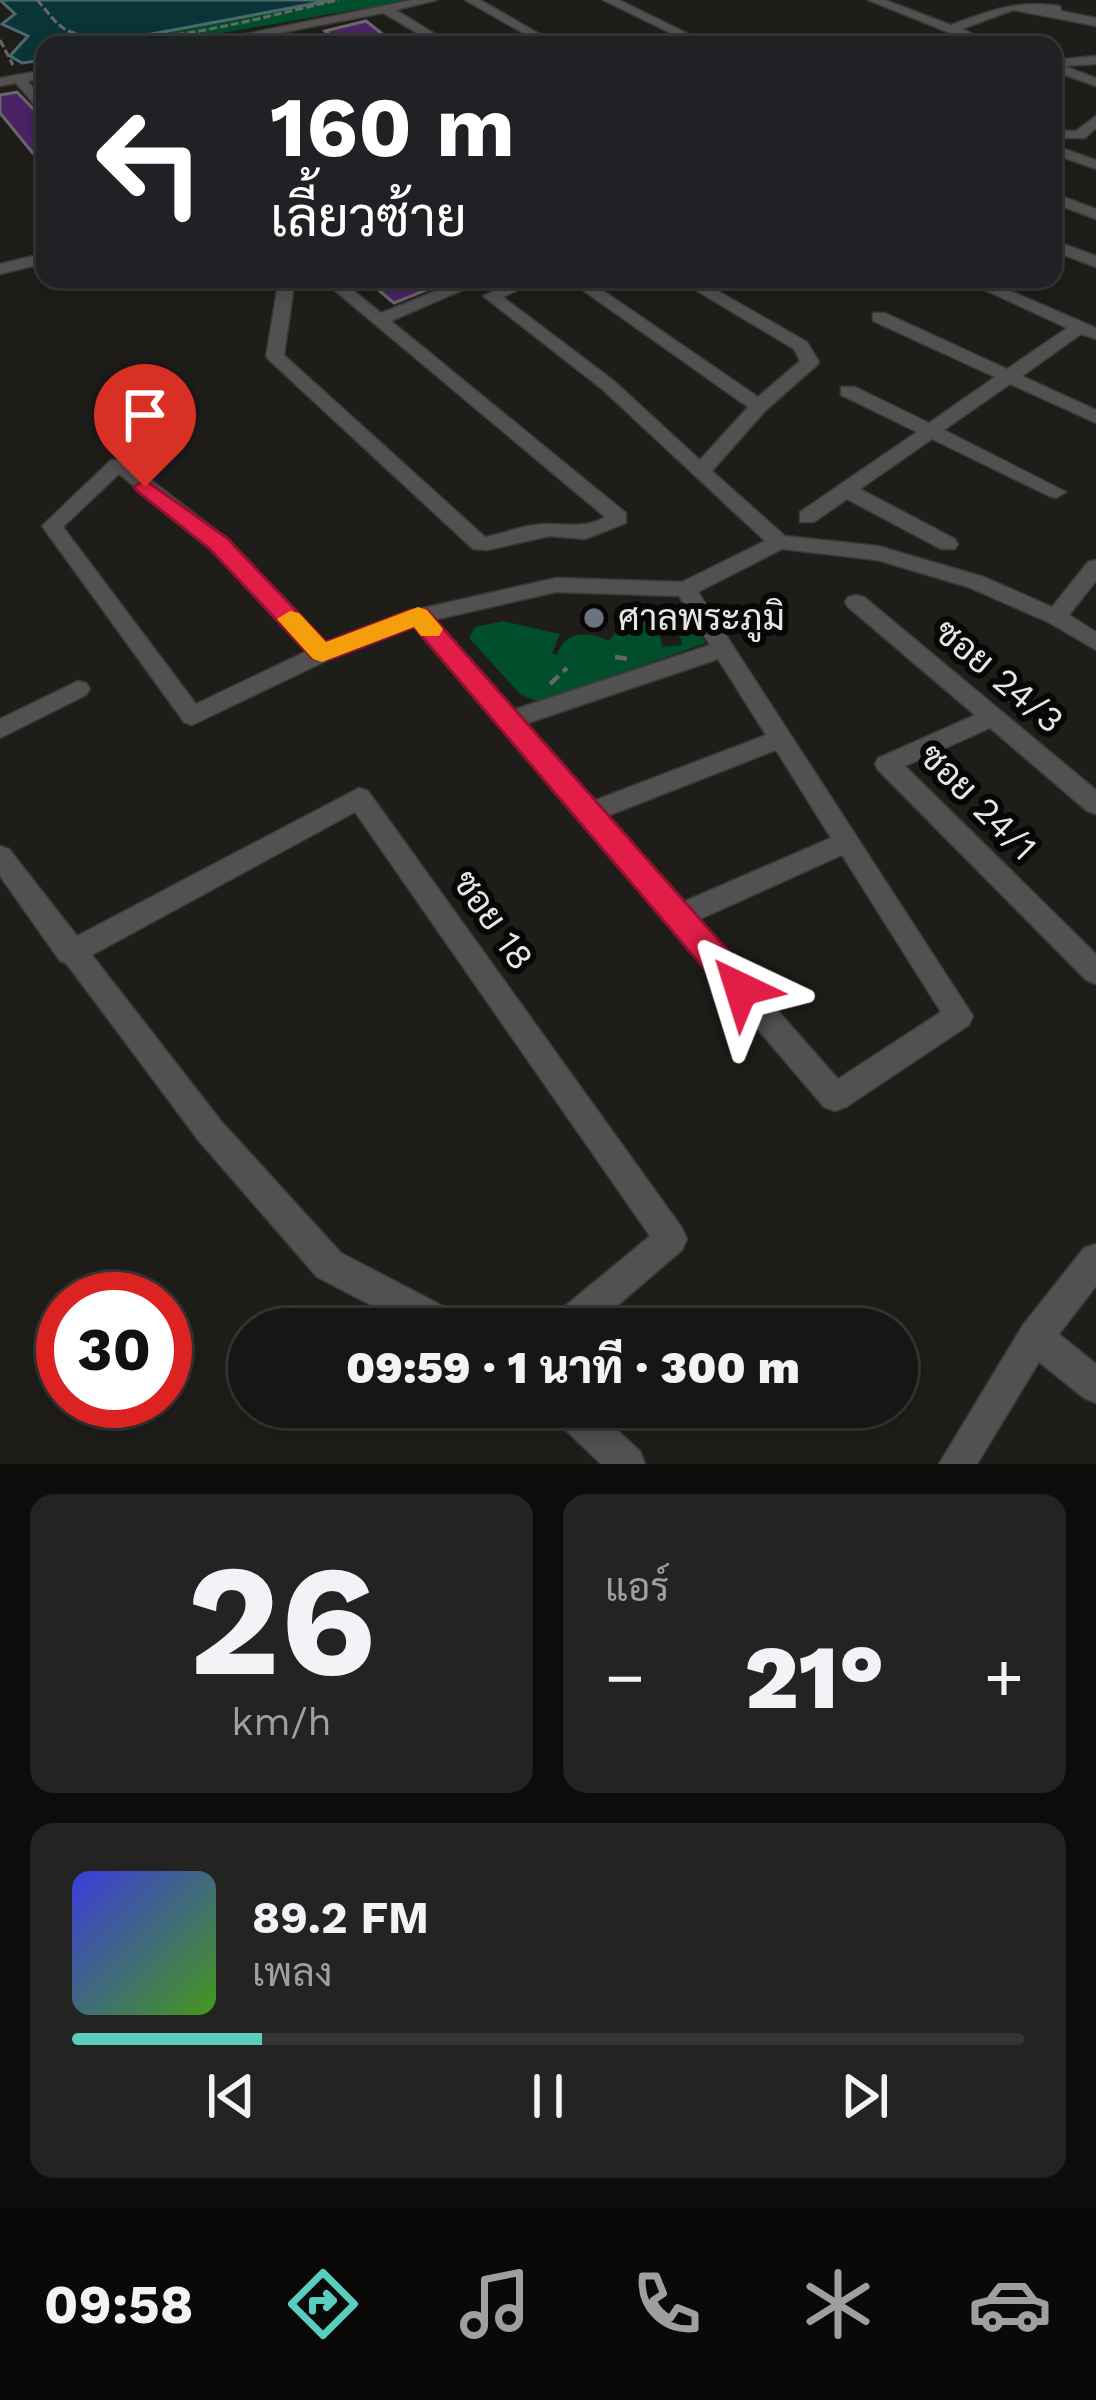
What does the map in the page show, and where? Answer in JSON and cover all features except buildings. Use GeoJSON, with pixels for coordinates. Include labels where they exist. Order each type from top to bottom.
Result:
{"type":"FeatureCollection","features":[{"type":"Feature","properties":{"kind":"street"},"geometry":{"type":"LineString","coordinates":[[247,36],[431,0]]}},
{"type":"Feature","properties":{"kind":"street"},"geometry":{"type":"LineString","coordinates":[[471,0],[537,36]]}},
{"type":"Feature","properties":{"kind":"street"},"geometry":{"type":"LineString","coordinates":[[609,0],[686,36]]}},
{"type":"Feature","properties":{"kind":"street"},"geometry":{"type":"LineString","coordinates":[[874,0],[966,36]]}},
{"type":"Feature","properties":{"kind":"street"},"geometry":{"type":"LineString","coordinates":[[1017,8],[1021,2],[1032,1],[1096,20]]}},
{"type":"Feature","properties":{"kind":"street"},"geometry":{"type":"LineString","coordinates":[[949,29],[1017,8],[1035,14]]}},
{"type":"Feature","properties":{"kind":"street"},"geometry":{"type":"LineString","coordinates":[[385,9],[432,36]]}},
{"type":"Feature","properties":{"kind":"street"},"geometry":{"type":"LineString","coordinates":[[976,36],[1054,11]]}},
{"type":"Feature","properties":{"kind":"street"},"geometry":{"type":"LineString","coordinates":[[291,28],[302,36]]}},
{"type":"Feature","properties":{"kind":"street"},"geometry":{"type":"LineString","coordinates":[[1062,64],[1096,60]]}},
{"type":"Feature","properties":{"kind":"street"},"geometry":{"type":"LineString","coordinates":[[1062,69],[1096,82]]}},
{"type":"Feature","properties":{"kind":"street"},"geometry":{"type":"LineString","coordinates":[[0,82],[20,73],[36,74]]}},
{"type":"Feature","properties":{"kind":"street"},"geometry":{"type":"LineString","coordinates":[[20,73],[36,99]]}},
{"type":"Feature","properties":{"kind":"street"},"geometry":{"type":"LineString","coordinates":[[1062,134],[1080,135],[1095,121]]}},
{"type":"Feature","properties":{"kind":"street"},"geometry":{"type":"LineString","coordinates":[[1062,152],[1096,165]]}},
{"type":"Feature","properties":{"kind":"street"},"geometry":{"type":"LineString","coordinates":[[1062,201],[1096,214]]}},
{"type":"Feature","properties":{"kind":"street"},"geometry":{"type":"LineString","coordinates":[[1062,249],[1096,262]]}},
{"type":"Feature","properties":{"kind":"street"},"geometry":{"type":"LineString","coordinates":[[0,268],[36,260]]}},
{"type":"Feature","properties":{"kind":"street"},"geometry":{"type":"LineString","coordinates":[[286,288],[275,356],[480,544],[508,542],[537,531],[591,536],[619,518],[340,288]]}},
{"type":"Feature","properties":{"kind":"street"},"geometry":{"type":"LineString","coordinates":[[379,320],[458,288]]}},
{"type":"Feature","properties":{"kind":"street"},"geometry":{"type":"LineString","coordinates":[[511,288],[491,296],[608,385],[779,542]]}},
{"type":"Feature","properties":{"kind":"street"},"geometry":{"type":"LineString","coordinates":[[588,288],[759,406]]}},
{"type":"Feature","properties":{"kind":"street"},"geometry":{"type":"LineString","coordinates":[[700,288],[800,346],[810,362],[759,406],[701,471]]}},
{"type":"Feature","properties":{"kind":"street"},"geometry":{"type":"LineString","coordinates":[[990,288],[1088,330]]}},
{"type":"Feature","properties":{"kind":"street"},"geometry":{"type":"LineString","coordinates":[[879,317],[1096,417]]}},
{"type":"Feature","properties":{"kind":"street"},"geometry":{"type":"LineString","coordinates":[[807,517],[1009,376],[1088,330]]}},
{"type":"Feature","properties":{"kind":"street"},"geometry":{"type":"LineString","coordinates":[[848,391],[1056,492]]}},
{"type":"Feature","properties":{"kind":"street"},"geometry":{"type":"LineString","coordinates":[[322,653],[219,543],[118,464],[52,526],[192,716],[322,653],[418,616],[556,585],[685,589],[779,542],[878,553],[976,582],[1057,617],[1096,642]]}},
{"type":"Feature","properties":{"kind":"street"},"geometry":{"type":"LineString","coordinates":[[846,490],[948,544]]}},
{"type":"Feature","properties":{"kind":"street"},"geometry":{"type":"LineString","coordinates":[[1057,617],[1094,572]]}},
{"type":"Feature","properties":{"kind":"street"},"geometry":{"type":"LineString","coordinates":[[418,616],[835,1097],[958,1016],[685,589]]}},
{"type":"Feature","properties":{"kind":"street","name":"ซอย 24/3"},"geometry":{"type":"LineString","coordinates":[[856,602],[1096,804]]}},
{"type":"Feature","properties":{"kind":"street"},"geometry":{"type":"LineString","coordinates":[[509,720],[723,649]]}},
{"type":"Feature","properties":{"kind":"street"},"geometry":{"type":"LineString","coordinates":[[0,729],[78,689]]}},
{"type":"Feature","properties":{"kind":"street","name":"ซอย 24/1"},"geometry":{"type":"LineString","coordinates":[[992,717],[887,764],[1096,972]]}},
{"type":"Feature","properties":{"kind":"street"},"geometry":{"type":"LineString","coordinates":[[589,813],[780,739]]}},
{"type":"Feature","properties":{"kind":"street","name":"ซอย 18"},"geometry":{"type":"LineString","coordinates":[[70,953],[359,798],[671,1239],[589,1308]]}},
{"type":"Feature","properties":{"kind":"street"},"geometry":{"type":"LineString","coordinates":[[679,916],[844,843]]}},
{"type":"Feature","properties":{"kind":"street"},"geometry":{"type":"LineString","coordinates":[[0,856],[210,1131],[329,1265],[412,1308]]}},
{"type":"Feature","properties":{"kind":"street"},"geometry":{"type":"LineString","coordinates":[[957,1464],[1035,1337],[1096,1261]]}},
{"type":"Feature","properties":{"kind":"street"},"geometry":{"type":"LineString","coordinates":[[1035,1337],[1096,1386]]}},
{"type":"Feature","properties":{"kind":"street"},"geometry":{"type":"LineString","coordinates":[[589,1428],[628,1464]]}},
{"type":"Feature","properties":{"kind":"path"},"geometry":{"type":"LineString","coordinates":[[37,0],[59,27],[94,36]]}},
{"type":"Feature","properties":{"kind":"path"},"geometry":{"type":"LineString","coordinates":[[152,36],[339,0]]}},
{"type":"Feature","properties":{"kind":"path"},"geometry":{"type":"LineString","coordinates":[[0,40],[20,73]]}},
{"type":"Feature","properties":{"kind":"green space"},"geometry":{"type":"Polygon","coordinates":[[[333,0],[411,0],[205,36],[150,34],[333,0]]]}},
{"type":"Feature","properties":{"kind":"green space"},"geometry":{"type":"Polygon","coordinates":[[[650,609],[668,612],[675,632],[659,634],[663,647],[682,645],[680,636],[700,633],[706,643],[540,702],[521,695],[469,638],[475,627],[503,621],[560,634],[552,653],[557,655],[565,641],[578,635],[609,641],[622,623],[650,609]]]}},
{"type":"Feature","properties":{"kind":"water"},"geometry":{"type":"Polygon","coordinates":[[[0,0],[333,0],[152,36],[36,36],[36,61],[22,63],[10,56],[28,36],[2,24],[15,14],[0,0]]]}},
{"type":"Feature","properties":{"kind":"slow traffic"},"geometry":{"type":"LineString","coordinates":[[290,619],[322,653],[418,616],[430,629]]}},
{"type":"Feature","properties":{"kind":"place","name":"ศาลพระภูมิ"},"geometry":{"type":"Point","coordinates":[594,618]}},
{"type":"Feature","properties":{"kind":"route"},"geometry":{"type":"LineString","coordinates":[[145,487],[219,543],[322,653],[418,616],[741,989]]}}]}
